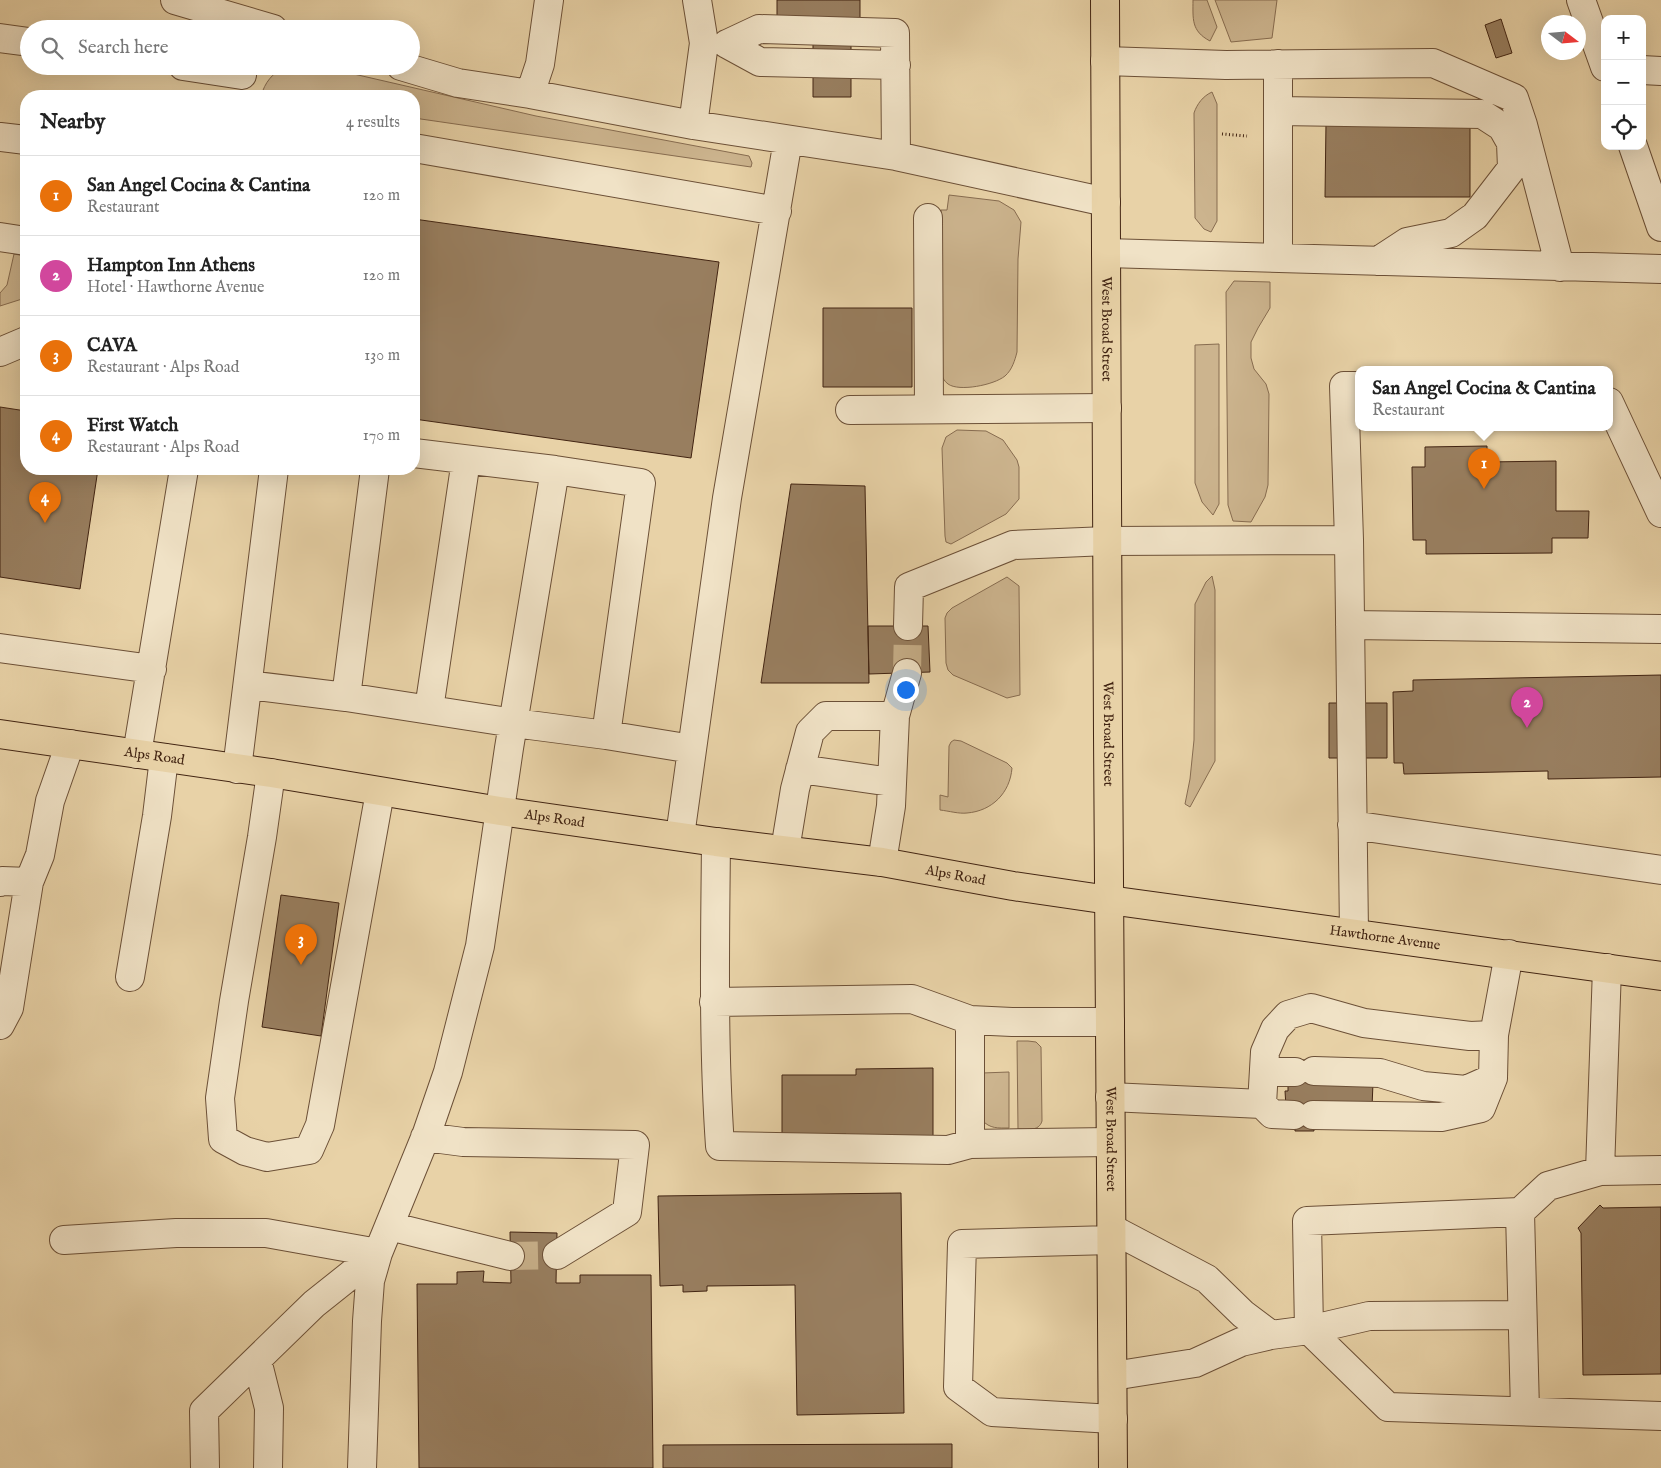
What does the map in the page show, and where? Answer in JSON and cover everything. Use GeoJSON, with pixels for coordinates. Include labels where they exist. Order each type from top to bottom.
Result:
{"type":"FeatureCollection","features":[{"type":"Feature","properties":{"kind":"main road","name":"West Broad Street"},"geometry":{"type":"LineString","coordinates":[[1105,0],[1110,1142],[1114,1468]]}},
{"type":"Feature","properties":{"kind":"main road","name":"Alps Road"},"geometry":{"type":"LineString","coordinates":[[0,734],[271,773],[500,811],[716,842],[882,862],[1013,886],[1109,900]]}},
{"type":"Feature","properties":{"kind":"main road","name":"Hawthorne Avenue"},"geometry":{"type":"LineString","coordinates":[[1109,900],[1661,976]]}},
{"type":"Feature","properties":{"kind":"street"},"geometry":{"type":"LineString","coordinates":[[175,0],[238,20]]}},
{"type":"Feature","properties":{"kind":"street"},"geometry":{"type":"LineString","coordinates":[[530,94],[540,64],[549,0]]}},
{"type":"Feature","properties":{"kind":"street"},"geometry":{"type":"LineString","coordinates":[[693,125],[716,43],[697,0]]}},
{"type":"Feature","properties":{"kind":"street"},"geometry":{"type":"LineString","coordinates":[[1581,0],[1602,60]]}},
{"type":"Feature","properties":{"kind":"street"},"geometry":{"type":"LineString","coordinates":[[0,38],[20,41]]}},
{"type":"Feature","properties":{"kind":"street"},"geometry":{"type":"LineString","coordinates":[[716,43],[760,62],[896,57],[896,156]]}},
{"type":"Feature","properties":{"kind":"street"},"geometry":{"type":"LineString","coordinates":[[1105,61],[1226,65],[1433,62],[1514,98],[1523,125],[1560,266]]}},
{"type":"Feature","properties":{"kind":"street"},"geometry":{"type":"LineString","coordinates":[[1278,64],[1278,258]]}},
{"type":"Feature","properties":{"kind":"street"},"geometry":{"type":"LineString","coordinates":[[1646,70],[1661,70]]}},
{"type":"Feature","properties":{"kind":"street"},"geometry":{"type":"LineString","coordinates":[[420,72],[458,83],[530,94],[693,125],[896,156],[1106,202]]}},
{"type":"Feature","properties":{"kind":"street"},"geometry":{"type":"LineString","coordinates":[[224,75],[242,79]]}},
{"type":"Feature","properties":{"kind":"street"},"geometry":{"type":"LineString","coordinates":[[1278,110],[1482,114],[1502,127],[1511,143],[1512,168],[1488,202],[1475,216],[1451,233],[1407,242],[1378,261]]}},
{"type":"Feature","properties":{"kind":"street"},"geometry":{"type":"LineString","coordinates":[[0,136],[20,139]]}},
{"type":"Feature","properties":{"kind":"street"},"geometry":{"type":"LineString","coordinates":[[680,836],[727,498],[788,140]]}},
{"type":"Feature","properties":{"kind":"street"},"geometry":{"type":"LineString","coordinates":[[420,149],[777,211]]}},
{"type":"Feature","properties":{"kind":"street"},"geometry":{"type":"LineString","coordinates":[[1634,150],[1661,227]]}},
{"type":"Feature","properties":{"kind":"street"},"geometry":{"type":"LineString","coordinates":[[928,218],[929,409]]}},
{"type":"Feature","properties":{"kind":"street"},"geometry":{"type":"LineString","coordinates":[[0,237],[20,240]]}},
{"type":"Feature","properties":{"kind":"street"},"geometry":{"type":"LineString","coordinates":[[1106,253],[1661,269]]}},
{"type":"Feature","properties":{"kind":"street"},"geometry":{"type":"LineString","coordinates":[[0,352],[20,344]]}},
{"type":"Feature","properties":{"kind":"street"},"geometry":{"type":"LineString","coordinates":[[1354,933],[1349,540],[1344,386],[1355,386]]}},
{"type":"Feature","properties":{"kind":"street"},"geometry":{"type":"LineString","coordinates":[[850,410],[1107,408]]}},
{"type":"Feature","properties":{"kind":"street"},"geometry":{"type":"LineString","coordinates":[[1613,409],[1655,483],[1661,513]]}},
{"type":"Feature","properties":{"kind":"street"},"geometry":{"type":"LineString","coordinates":[[420,454],[555,470],[641,483],[606,735]]}},
{"type":"Feature","properties":{"kind":"street"},"geometry":{"type":"LineString","coordinates":[[429,709],[466,460]]}},
{"type":"Feature","properties":{"kind":"street"},"geometry":{"type":"LineString","coordinates":[[362,1468],[370,1281],[378,1253],[425,1137],[448,1072],[480,946],[555,470]]}},
{"type":"Feature","properties":{"kind":"street"},"geometry":{"type":"LineString","coordinates":[[137,754],[183,475]]}},
{"type":"Feature","properties":{"kind":"street"},"geometry":{"type":"LineString","coordinates":[[237,768],[273,475]]}},
{"type":"Feature","properties":{"kind":"street"},"geometry":{"type":"LineString","coordinates":[[346,697],[375,475]]}},
{"type":"Feature","properties":{"kind":"street"},"geometry":{"type":"LineString","coordinates":[[908,626],[909,587],[1013,545],[1107,542],[1349,540]]}},
{"type":"Feature","properties":{"kind":"street"},"geometry":{"type":"LineString","coordinates":[[1350,625],[1661,629]]}},
{"type":"Feature","properties":{"kind":"street"},"geometry":{"type":"LineString","coordinates":[[0,648],[152,669]]}},
{"type":"Feature","properties":{"kind":"street"},"geometry":{"type":"LineString","coordinates":[[882,862],[891,806],[895,716],[907,673]]}},
{"type":"Feature","properties":{"kind":"street"},"geometry":{"type":"LineString","coordinates":[[248,685],[346,697],[692,749]]}},
{"type":"Feature","properties":{"kind":"street"},"geometry":{"type":"LineString","coordinates":[[784,850],[795,789],[810,732],[826,716],[895,716]]}},
{"type":"Feature","properties":{"kind":"street"},"geometry":{"type":"LineString","coordinates":[[0,1025],[9,1008],[29,882],[40,855],[50,801],[70,744]]}},
{"type":"Feature","properties":{"kind":"street"},"geometry":{"type":"LineString","coordinates":[[130,977],[155,826],[164,758]]}},
{"type":"Feature","properties":{"kind":"street"},"geometry":{"type":"LineString","coordinates":[[800,769],[891,782]]}},
{"type":"Feature","properties":{"kind":"street"},"geometry":{"type":"LineString","coordinates":[[271,773],[220,1098],[223,1139],[244,1151],[267,1157],[309,1150],[320,1125],[380,792]]}},
{"type":"Feature","properties":{"kind":"street"},"geometry":{"type":"LineString","coordinates":[[1352,825],[1661,870]]}},
{"type":"Feature","properties":{"kind":"street"},"geometry":{"type":"LineString","coordinates":[[716,842],[714,1002],[720,1146],[948,1150],[970,1144],[1110,1142]]}},
{"type":"Feature","properties":{"kind":"street"},"geometry":{"type":"LineString","coordinates":[[0,882],[29,882]]}},
{"type":"Feature","properties":{"kind":"street"},"geometry":{"type":"LineString","coordinates":[[1110,1097],[1262,1104],[1272,1114],[1304,1115],[1441,1117],[1481,1108],[1493,1078],[1494,1035],[1509,954]]}},
{"type":"Feature","properties":{"kind":"street"},"geometry":{"type":"LineString","coordinates":[[1600,1171],[1608,968]]}},
{"type":"Feature","properties":{"kind":"street"},"geometry":{"type":"LineString","coordinates":[[714,1002],[912,999],[970,1020],[1110,1022]]}},
{"type":"Feature","properties":{"kind":"street"},"geometry":{"type":"LineString","coordinates":[[1262,1104],[1265,1052],[1275,1029],[1288,1015],[1312,1008],[1364,1023],[1470,1036],[1494,1035]]}},
{"type":"Feature","properties":{"kind":"street"},"geometry":{"type":"LineString","coordinates":[[970,1020],[970,1144]]}},
{"type":"Feature","properties":{"kind":"street"},"geometry":{"type":"LineString","coordinates":[[1264,1072],[1380,1073],[1423,1086],[1466,1090],[1493,1078]]}},
{"type":"Feature","properties":{"kind":"street"},"geometry":{"type":"LineString","coordinates":[[425,1137],[464,1142],[635,1144],[628,1212],[557,1255]]}},
{"type":"Feature","properties":{"kind":"street"},"geometry":{"type":"LineString","coordinates":[[1661,1170],[1600,1171],[1548,1186],[1520,1212],[1307,1221],[1309,1330],[1388,1407],[1661,1416]]}},
{"type":"Feature","properties":{"kind":"street"},"geometry":{"type":"LineString","coordinates":[[1520,1212],[1525,1411]]}},
{"type":"Feature","properties":{"kind":"street"},"geometry":{"type":"LineString","coordinates":[[389,1226],[510,1256]]}},
{"type":"Feature","properties":{"kind":"street"},"geometry":{"type":"LineString","coordinates":[[64,1240],[176,1233],[266,1233],[378,1253]]}},
{"type":"Feature","properties":{"kind":"street"},"geometry":{"type":"LineString","coordinates":[[1113,1419],[992,1412],[958,1387],[962,1244],[1112,1234],[1207,1279],[1243,1314],[1271,1334]]}},
{"type":"Feature","properties":{"kind":"street"},"geometry":{"type":"LineString","coordinates":[[205,1468],[204,1411],[314,1304],[378,1253]]}},
{"type":"Feature","properties":{"kind":"street"},"geometry":{"type":"LineString","coordinates":[[1112,1376],[1195,1362],[1241,1342],[1271,1334],[1309,1330],[1369,1316],[1522,1315]]}},
{"type":"Feature","properties":{"kind":"street"},"geometry":{"type":"LineString","coordinates":[[257,1360],[268,1408],[268,1468]]}},
{"type":"Feature","properties":{"kind":"shaded area"},"geometry":{"type":"Polygon","coordinates":[[[1193,0],[1207,0],[1217,27],[1210,41],[1196,29],[1193,19],[1193,0]]]}},
{"type":"Feature","properties":{"kind":"shaded area"},"geometry":{"type":"Polygon","coordinates":[[[1215,0],[1277,0],[1272,38],[1231,42],[1215,0]]]}},
{"type":"Feature","properties":{"kind":"shaded area"},"geometry":{"type":"Polygon","coordinates":[[[273,75],[358,75],[536,116],[749,156],[752,163],[751,167],[420,119],[420,90],[264,90],[273,75]]]}},
{"type":"Feature","properties":{"kind":"shaded area"},"geometry":{"type":"Polygon","coordinates":[[[1212,92],[1217,104],[1217,221],[1211,232],[1204,229],[1195,218],[1194,113],[1201,101],[1212,92]]]}},
{"type":"Feature","properties":{"kind":"shaded area"},"geometry":{"type":"Polygon","coordinates":[[[949,195],[999,201],[1014,210],[1021,222],[1018,259],[1017,352],[1007,374],[985,385],[953,386],[946,382],[941,374],[941,210],[947,210],[949,195]]]}},
{"type":"Feature","properties":{"kind":"shaded area"},"geometry":{"type":"Polygon","coordinates":[[[14,254],[20,255],[20,300],[0,306],[0,293],[7,285],[14,254]]]}},
{"type":"Feature","properties":{"kind":"shaded area"},"geometry":{"type":"Polygon","coordinates":[[[1234,281],[1270,282],[1270,308],[1251,342],[1251,358],[1254,369],[1266,384],[1269,394],[1268,485],[1265,497],[1251,522],[1233,521],[1228,505],[1226,292],[1234,281]]]}},
{"type":"Feature","properties":{"kind":"shaded area"},"geometry":{"type":"Polygon","coordinates":[[[1219,344],[1219,504],[1213,515],[1202,502],[1195,483],[1195,345],[1219,344]]]}},
{"type":"Feature","properties":{"kind":"shaded area"},"geometry":{"type":"Polygon","coordinates":[[[957,430],[986,431],[1003,440],[1017,460],[1019,467],[1019,499],[1006,514],[951,544],[946,542],[945,536],[942,448],[946,437],[957,430]]]}},
{"type":"Feature","properties":{"kind":"shaded area"},"geometry":{"type":"Polygon","coordinates":[[[1212,576],[1215,590],[1215,761],[1190,807],[1185,804],[1194,740],[1195,604],[1206,582],[1212,576]]]}},
{"type":"Feature","properties":{"kind":"shaded area"},"geometry":{"type":"Polygon","coordinates":[[[1007,577],[1019,586],[1020,695],[1007,698],[953,675],[948,670],[946,663],[945,618],[952,608],[1007,577]]]}},
{"type":"Feature","properties":{"kind":"shaded area"},"geometry":{"type":"Polygon","coordinates":[[[954,740],[961,741],[1007,763],[1012,768],[1011,777],[1003,793],[992,804],[976,812],[957,813],[940,810],[940,795],[948,797],[949,746],[954,740]]]}},
{"type":"Feature","properties":{"kind":"shaded area"},"geometry":{"type":"Polygon","coordinates":[[[1017,1041],[1036,1042],[1041,1047],[1042,1121],[1035,1128],[1018,1129],[1017,1041]]]}},
{"type":"Feature","properties":{"kind":"shaded area"},"geometry":{"type":"Polygon","coordinates":[[[1009,1072],[1009,1128],[998,1128],[982,1120],[982,1073],[1009,1072]]]}},
{"type":"Feature","properties":{"kind":"building"},"geometry":{"type":"Polygon","coordinates":[[[777,0],[860,0],[860,22],[851,22],[851,97],[813,97],[813,22],[777,23],[777,0]]]}},
{"type":"Feature","properties":{"kind":"building"},"geometry":{"type":"Polygon","coordinates":[[[1501,19],[1512,53],[1496,58],[1485,25],[1501,19]]]}},
{"type":"Feature","properties":{"kind":"building"},"geometry":{"type":"Polygon","coordinates":[[[1326,123],[1470,123],[1470,197],[1325,197],[1326,123]]]}},
{"type":"Feature","properties":{"kind":"building"},"geometry":{"type":"Polygon","coordinates":[[[420,220],[719,262],[691,458],[420,420],[420,220]]]}},
{"type":"Feature","properties":{"kind":"building"},"geometry":{"type":"Polygon","coordinates":[[[823,308],[912,308],[912,387],[823,387],[823,308]]]}},
{"type":"Feature","properties":{"kind":"building"},"geometry":{"type":"Polygon","coordinates":[[[0,407],[20,410],[20,475],[97,475],[80,589],[0,577],[0,407]]]}},
{"type":"Feature","properties":{"kind":"building"},"geometry":{"type":"Polygon","coordinates":[[[1487,446],[1487,462],[1556,461],[1556,511],[1589,511],[1588,538],[1552,538],[1552,553],[1426,554],[1426,540],[1413,540],[1412,467],[1425,467],[1425,447],[1487,446]]]}},
{"type":"Feature","properties":{"kind":"building"},"geometry":{"type":"Polygon","coordinates":[[[791,484],[865,486],[869,683],[761,683],[791,484]]]}},
{"type":"Feature","properties":{"kind":"building"},"geometry":{"type":"Polygon","coordinates":[[[868,626],[928,626],[930,672],[869,674],[868,626]]]}},
{"type":"Feature","properties":{"kind":"building"},"geometry":{"type":"Polygon","coordinates":[[[1661,675],[1661,777],[1548,779],[1548,771],[1404,774],[1403,763],[1394,763],[1393,692],[1413,691],[1413,680],[1661,675]]]}},
{"type":"Feature","properties":{"kind":"building"},"geometry":{"type":"Polygon","coordinates":[[[1329,703],[1387,703],[1387,758],[1329,758],[1329,703]]]}},
{"type":"Feature","properties":{"kind":"building"},"geometry":{"type":"Polygon","coordinates":[[[281,895],[339,903],[321,1036],[262,1027],[281,895]]]}},
{"type":"Feature","properties":{"kind":"building"},"geometry":{"type":"Polygon","coordinates":[[[1295,1060],[1314,1060],[1373,1083],[1372,1107],[1313,1115],[1314,1131],[1295,1131],[1294,1115],[1286,1107],[1285,1091],[1288,1091],[1295,1060]]]}},
{"type":"Feature","properties":{"kind":"building"},"geometry":{"type":"Polygon","coordinates":[[[933,1068],[933,1141],[846,1139],[846,1134],[782,1134],[782,1075],[856,1075],[856,1069],[933,1068]]]}},
{"type":"Feature","properties":{"kind":"building"},"geometry":{"type":"Polygon","coordinates":[[[901,1193],[904,1413],[797,1415],[795,1285],[707,1286],[707,1291],[683,1292],[683,1285],[660,1286],[658,1196],[901,1193]]]}},
{"type":"Feature","properties":{"kind":"building"},"geometry":{"type":"Polygon","coordinates":[[[1600,1205],[1603,1208],[1661,1207],[1661,1374],[1583,1375],[1581,1233],[1578,1228],[1600,1205]]]}},
{"type":"Feature","properties":{"kind":"building"},"geometry":{"type":"Polygon","coordinates":[[[510,1232],[557,1233],[556,1283],[580,1283],[580,1275],[651,1275],[653,1468],[419,1468],[417,1284],[457,1284],[457,1272],[484,1271],[483,1282],[511,1283],[510,1232]]]}},
{"type":"Feature","properties":{"kind":"building"},"geometry":{"type":"Polygon","coordinates":[[[952,1444],[952,1468],[663,1468],[663,1445],[952,1444]]]}},
{"type":"Feature","properties":{"kind":"tunnel"},"geometry":{"type":"LineString","coordinates":[[907,673],[908,626]]}},
{"type":"Feature","properties":{"kind":"tunnel"},"geometry":{"type":"LineString","coordinates":[[510,1256],[557,1255]]}},
{"type":"Feature","properties":{"kind":"place","name":"San Angel Cocina & Cantina"},"geometry":{"type":"Point","coordinates":[1484,489]}},
{"type":"Feature","properties":{"kind":"place","name":"First Watch"},"geometry":{"type":"Point","coordinates":[45,523]}},
{"type":"Feature","properties":{"kind":"place","name":"Hampton Inn Athens"},"geometry":{"type":"Point","coordinates":[1527,728]}},
{"type":"Feature","properties":{"kind":"place","name":"CAVA"},"geometry":{"type":"Point","coordinates":[301,965]}}]}
